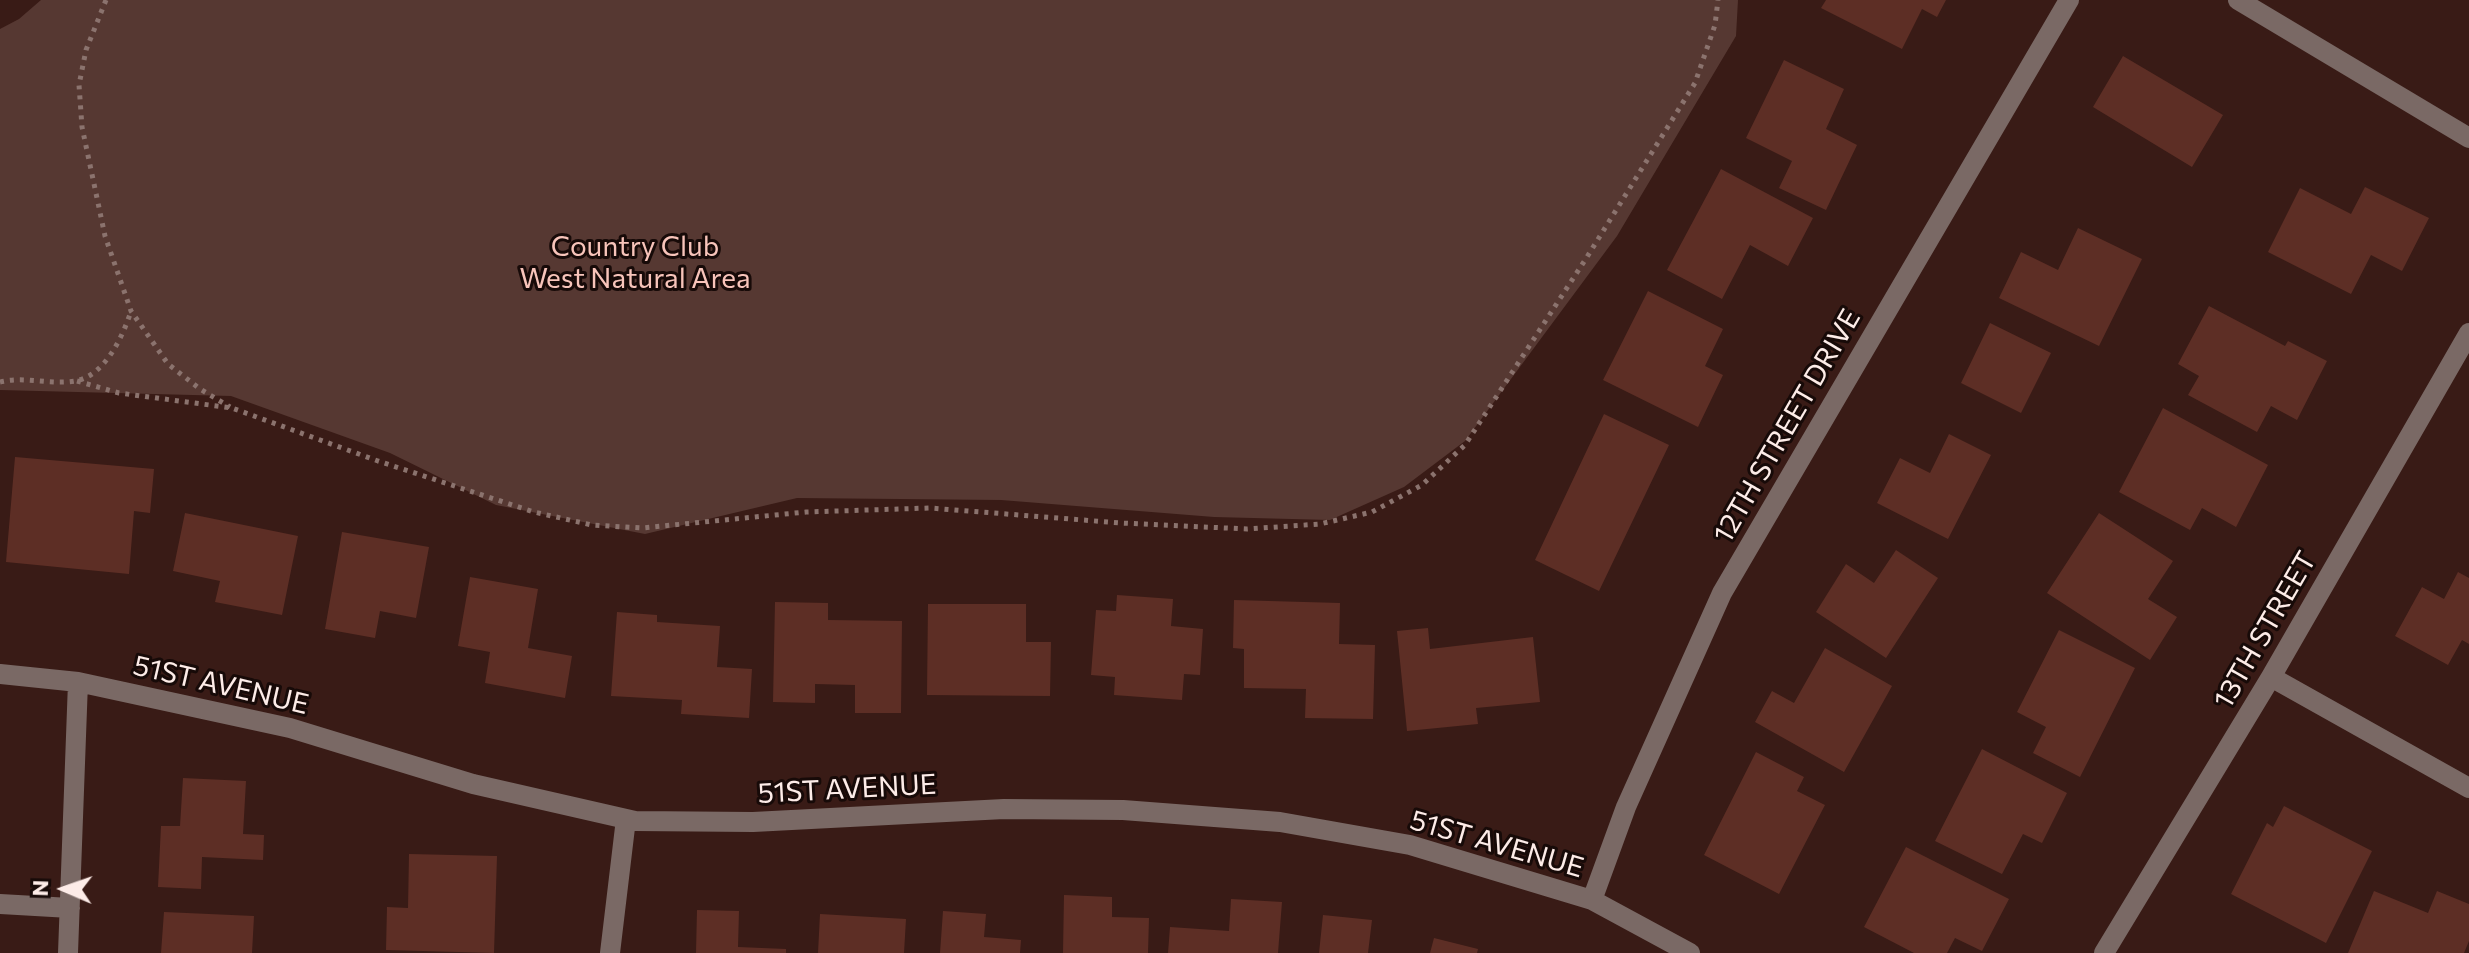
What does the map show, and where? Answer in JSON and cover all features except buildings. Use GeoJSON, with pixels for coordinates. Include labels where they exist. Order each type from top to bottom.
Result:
{"type":"FeatureCollection","features":[{"type":"Feature","properties":{"kind":"street","name":"12TH STREET DRIVE"},"geometry":{"type":"LineString","coordinates":[[1592,900],[1626,807],[1722,593],[2069,0]]}},
{"type":"Feature","properties":{"kind":"street"},"geometry":{"type":"LineString","coordinates":[[2238,0],[2469,138]]}},
{"type":"Feature","properties":{"kind":"street","name":"13TH STREET"},"geometry":{"type":"LineString","coordinates":[[2104,953],[2271,677],[2469,333]]}},
{"type":"Feature","properties":{"kind":"street","name":"51ST AVENUE"},"geometry":{"type":"LineString","coordinates":[[0,674],[78,682],[290,728],[473,784],[626,819],[753,822],[1004,809],[1123,810],[1280,822],[1410,845],[1592,900],[1690,953]]}},
{"type":"Feature","properties":{"kind":"street"},"geometry":{"type":"LineString","coordinates":[[2271,677],[2469,788]]}},
{"type":"Feature","properties":{"kind":"street"},"geometry":{"type":"LineString","coordinates":[[68,953],[78,682]]}},
{"type":"Feature","properties":{"kind":"street"},"geometry":{"type":"LineString","coordinates":[[610,953],[626,819]]}},
{"type":"Feature","properties":{"kind":"street"},"geometry":{"type":"LineString","coordinates":[[0,904],[70,908]]}},
{"type":"Feature","properties":{"kind":"path"},"geometry":{"type":"LineString","coordinates":[[106,0],[84,61],[79,85],[82,127],[105,236],[131,311],[168,364],[200,389],[232,408],[392,466],[534,512],[592,525],[642,528],[806,512],[930,508],[1247,529],[1320,524],[1372,512],[1422,485],[1465,445],[1695,83],[1715,25],[1718,0]]}},
{"type":"Feature","properties":{"kind":"path"},"geometry":{"type":"LineString","coordinates":[[77,381],[102,366],[122,337],[131,311]]}},
{"type":"Feature","properties":{"kind":"path"},"geometry":{"type":"LineString","coordinates":[[0,382],[11,379],[77,381],[119,393],[232,408]]}},
{"type":"Feature","properties":{"kind":"green space","name":"Country Club West Natural Area"},"geometry":{"type":"Polygon","coordinates":[[[41,0],[1738,0],[1736,36],[1617,236],[1465,441],[1404,487],[1330,520],[1214,517],[1001,500],[797,498],[645,534],[496,505],[390,453],[231,396],[0,390],[0,29],[19,19],[41,0]]]}}]}
